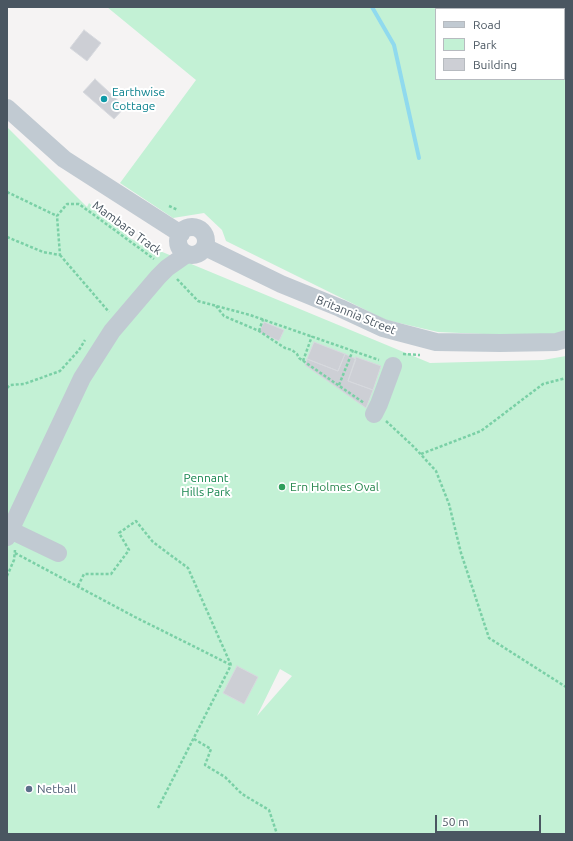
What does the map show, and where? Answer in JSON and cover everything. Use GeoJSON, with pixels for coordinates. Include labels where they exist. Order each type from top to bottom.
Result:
{"type":"FeatureCollection","features":[{"type":"Feature","properties":{"kind":"street"},"geometry":{"type":"LineString","coordinates":[[7,108],[64,158],[181,234]]}},
{"type":"Feature","properties":{"kind":"street"},"geometry":{"type":"LineString","coordinates":[[58,553],[8,534],[82,378],[118,324],[158,276],[187,254],[197,254],[205,247],[205,237],[199,229],[189,228],[181,234],[179,243],[180,248],[187,254]]}},
{"type":"Feature","properties":{"kind":"street","name":"Britannia Street"},"geometry":{"type":"LineString","coordinates":[[205,247],[281,284],[340,308],[383,328],[436,342],[556,342],[566,339]]}},
{"type":"Feature","properties":{"kind":"street"},"geometry":{"type":"LineString","coordinates":[[375,412],[393,366]]}},
{"type":"Feature","properties":{"kind":"path"},"geometry":{"type":"LineString","coordinates":[[7,192],[57,216],[60,254],[118,324]]}},
{"type":"Feature","properties":{"kind":"path","name":"Mambara Track"},"geometry":{"type":"LineString","coordinates":[[57,216],[67,204],[79,204],[167,268]]}},
{"type":"Feature","properties":{"kind":"path"},"geometry":{"type":"LineString","coordinates":[[7,237],[43,252],[60,254]]}},
{"type":"Feature","properties":{"kind":"path"},"geometry":{"type":"LineString","coordinates":[[216,306],[224,316],[259,331],[285,348],[292,350],[299,358],[375,412],[421,454],[436,471],[449,504],[461,553],[489,638],[566,687]]}},
{"type":"Feature","properties":{"kind":"path"},"geometry":{"type":"LineString","coordinates":[[259,331],[263,319]]}},
{"type":"Feature","properties":{"kind":"path"},"geometry":{"type":"LineString","coordinates":[[7,388],[10,385],[24,384],[60,371],[79,350],[89,336]]}},
{"type":"Feature","properties":{"kind":"path"},"geometry":{"type":"LineString","coordinates":[[303,360],[312,336]]}},
{"type":"Feature","properties":{"kind":"path"},"geometry":{"type":"LineString","coordinates":[[339,385],[353,350]]}},
{"type":"Feature","properties":{"kind":"path"},"geometry":{"type":"LineString","coordinates":[[421,454],[482,431],[543,384],[566,378]]}},
{"type":"Feature","properties":{"kind":"path"},"geometry":{"type":"LineString","coordinates":[[78,586],[84,574],[111,574],[129,550],[119,532],[136,521],[153,542],[188,568],[231,664]]}},
{"type":"Feature","properties":{"kind":"path"},"geometry":{"type":"LineString","coordinates":[[15,553],[136,617],[231,664]]}},
{"type":"Feature","properties":{"kind":"path"},"geometry":{"type":"LineString","coordinates":[[158,808],[231,664]]}},
{"type":"Feature","properties":{"kind":"path"},"geometry":{"type":"LineString","coordinates":[[194,739],[211,749],[206,765],[225,778],[242,794],[269,810],[278,834]]}},
{"type":"Feature","properties":{"kind":"green space"},"geometry":{"type":"Polygon","coordinates":[[[107,7],[566,7],[566,333],[552,337],[438,332],[386,320],[226,241],[222,230],[204,213],[173,218],[120,183],[196,80],[107,7]]]}},
{"type":"Feature","properties":{"kind":"green space","name":"Pennant Hills Park"},"geometry":{"type":"Polygon","coordinates":[[[7,127],[87,207],[89,203],[131,239],[430,363],[543,360],[566,356],[566,834],[7,834],[7,127]],[[280,669],[257,716],[292,676],[280,669]]]}},
{"type":"Feature","properties":{"kind":"building"},"geometry":{"type":"Polygon","coordinates":[[[84,30],[101,43],[87,61],[70,48],[84,30]]]}},
{"type":"Feature","properties":{"kind":"building","name":"Earthwise Cottage"},"geometry":{"type":"Polygon","coordinates":[[[95,79],[125,107],[114,119],[83,92],[95,79]]]}},
{"type":"Feature","properties":{"kind":"building"},"geometry":{"type":"Polygon","coordinates":[[[264,322],[284,330],[279,341],[259,332],[264,322]]]}},
{"type":"Feature","properties":{"kind":"building"},"geometry":{"type":"Polygon","coordinates":[[[314,342],[345,354],[338,371],[307,359],[314,342]]]}},
{"type":"Feature","properties":{"kind":"building"},"geometry":{"type":"Polygon","coordinates":[[[345,354],[356,359],[348,381],[373,390],[366,408],[305,365],[307,359],[338,371],[345,354]]]}},
{"type":"Feature","properties":{"kind":"building"},"geometry":{"type":"Polygon","coordinates":[[[356,357],[381,366],[373,390],[348,381],[356,357]]]}},
{"type":"Feature","properties":{"kind":"building"},"geometry":{"type":"Polygon","coordinates":[[[237,666],[258,677],[244,704],[223,693],[237,666]]]}},
{"type":"Feature","properties":{"kind":"waterway"},"geometry":{"type":"LineString","coordinates":[[372,7],[394,45],[419,158]]}},
{"type":"Feature","properties":{"kind":"place","name":"Earthwise Cottage"},"geometry":{"type":"Point","coordinates":[104,99]}},
{"type":"Feature","properties":{"kind":"place","name":"Ern Holmes Oval"},"geometry":{"type":"Point","coordinates":[282,487]}},
{"type":"Feature","properties":{"kind":"place","name":"Netball"},"geometry":{"type":"Point","coordinates":[29,789]}}]}
